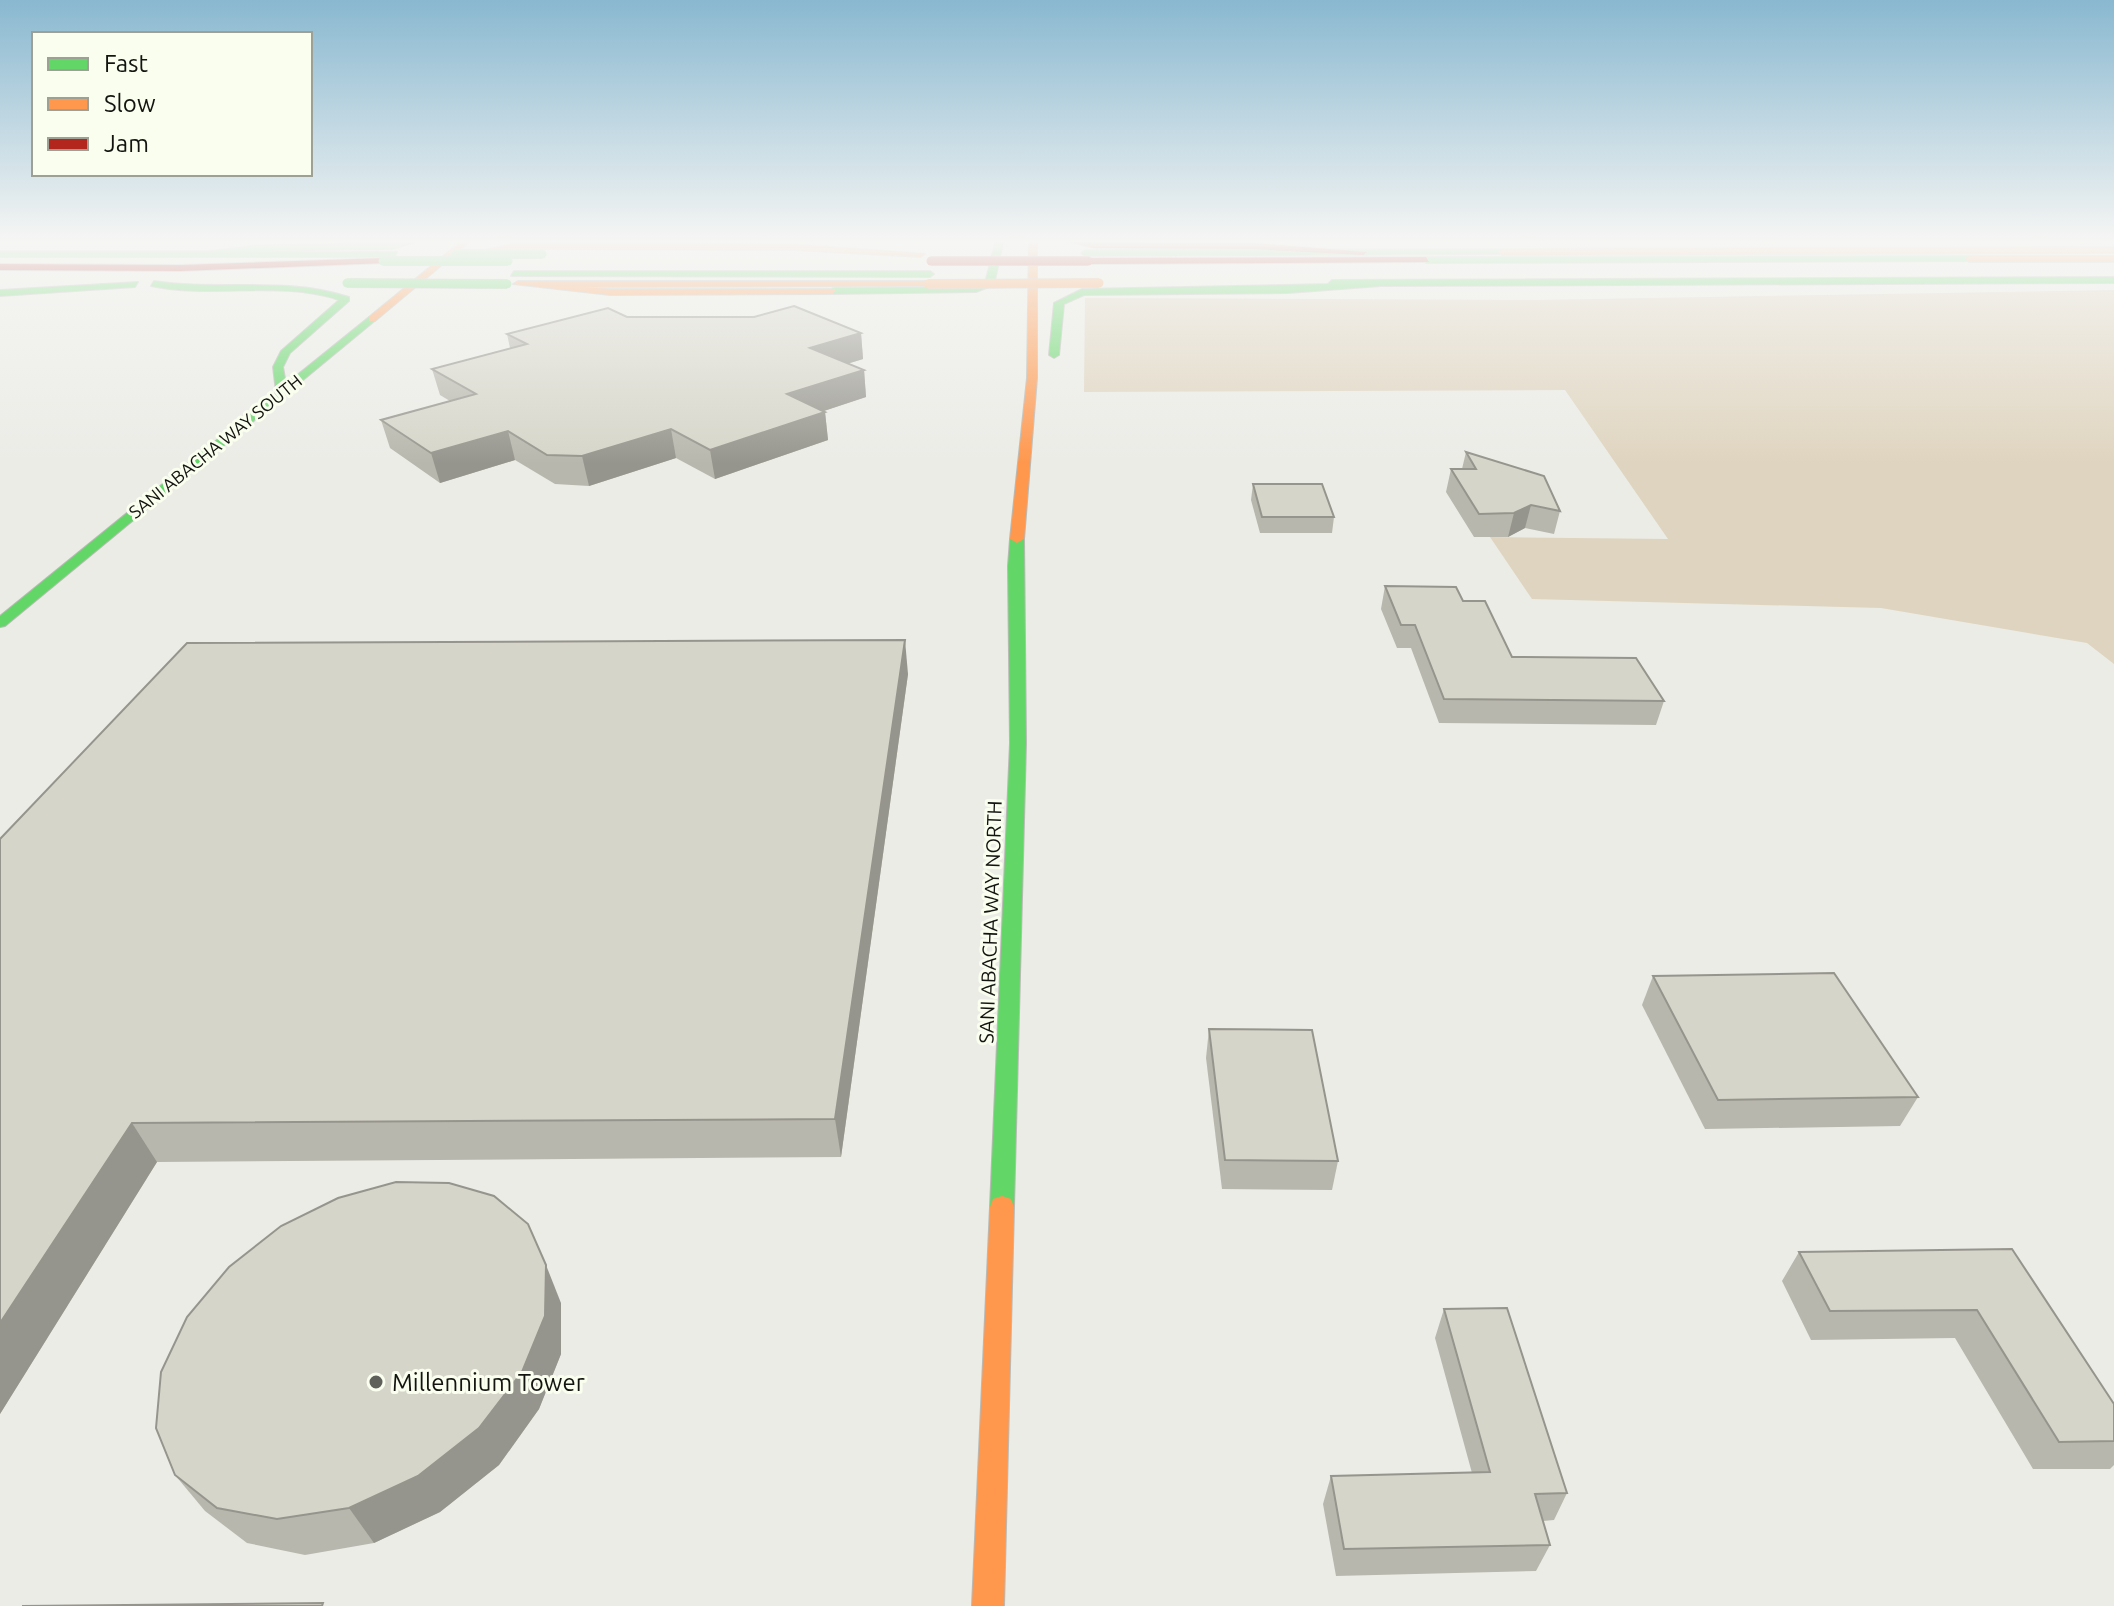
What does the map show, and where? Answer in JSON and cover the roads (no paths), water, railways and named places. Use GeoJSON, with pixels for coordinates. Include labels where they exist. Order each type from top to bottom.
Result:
{"type":"FeatureCollection","features":[{"type":"Feature","properties":{"kind":"main road"},"geometry":{"type":"LineString","coordinates":[[282,392],[278,367],[286,351],[330,314]]}},
{"type":"Feature","properties":{"kind":"main road","name":"SANI ABACHA WAY SOUTH"},"geometry":{"type":"LineString","coordinates":[[0,623],[378,314]]}},
{"type":"Feature","properties":{"kind":"main road"},"geometry":{"type":"LineString","coordinates":[[357,331],[396,314]]}},
{"type":"Feature","properties":{"kind":"main road","name":"SANI ABACHA WAY NORTH"},"geometry":{"type":"LineString","coordinates":[[988,1606],[1018,743],[1015,566],[1032,378],[1032,314]]}},
{"type":"Feature","properties":{"kind":"main road"},"geometry":{"type":"LineString","coordinates":[[1032,378],[1053,357],[1058,336],[1057,314]]}},
{"type":"Feature","properties":{"kind":"place","name":"Millennium Tower"},"geometry":{"type":"Point","coordinates":[376,1382]}}]}
